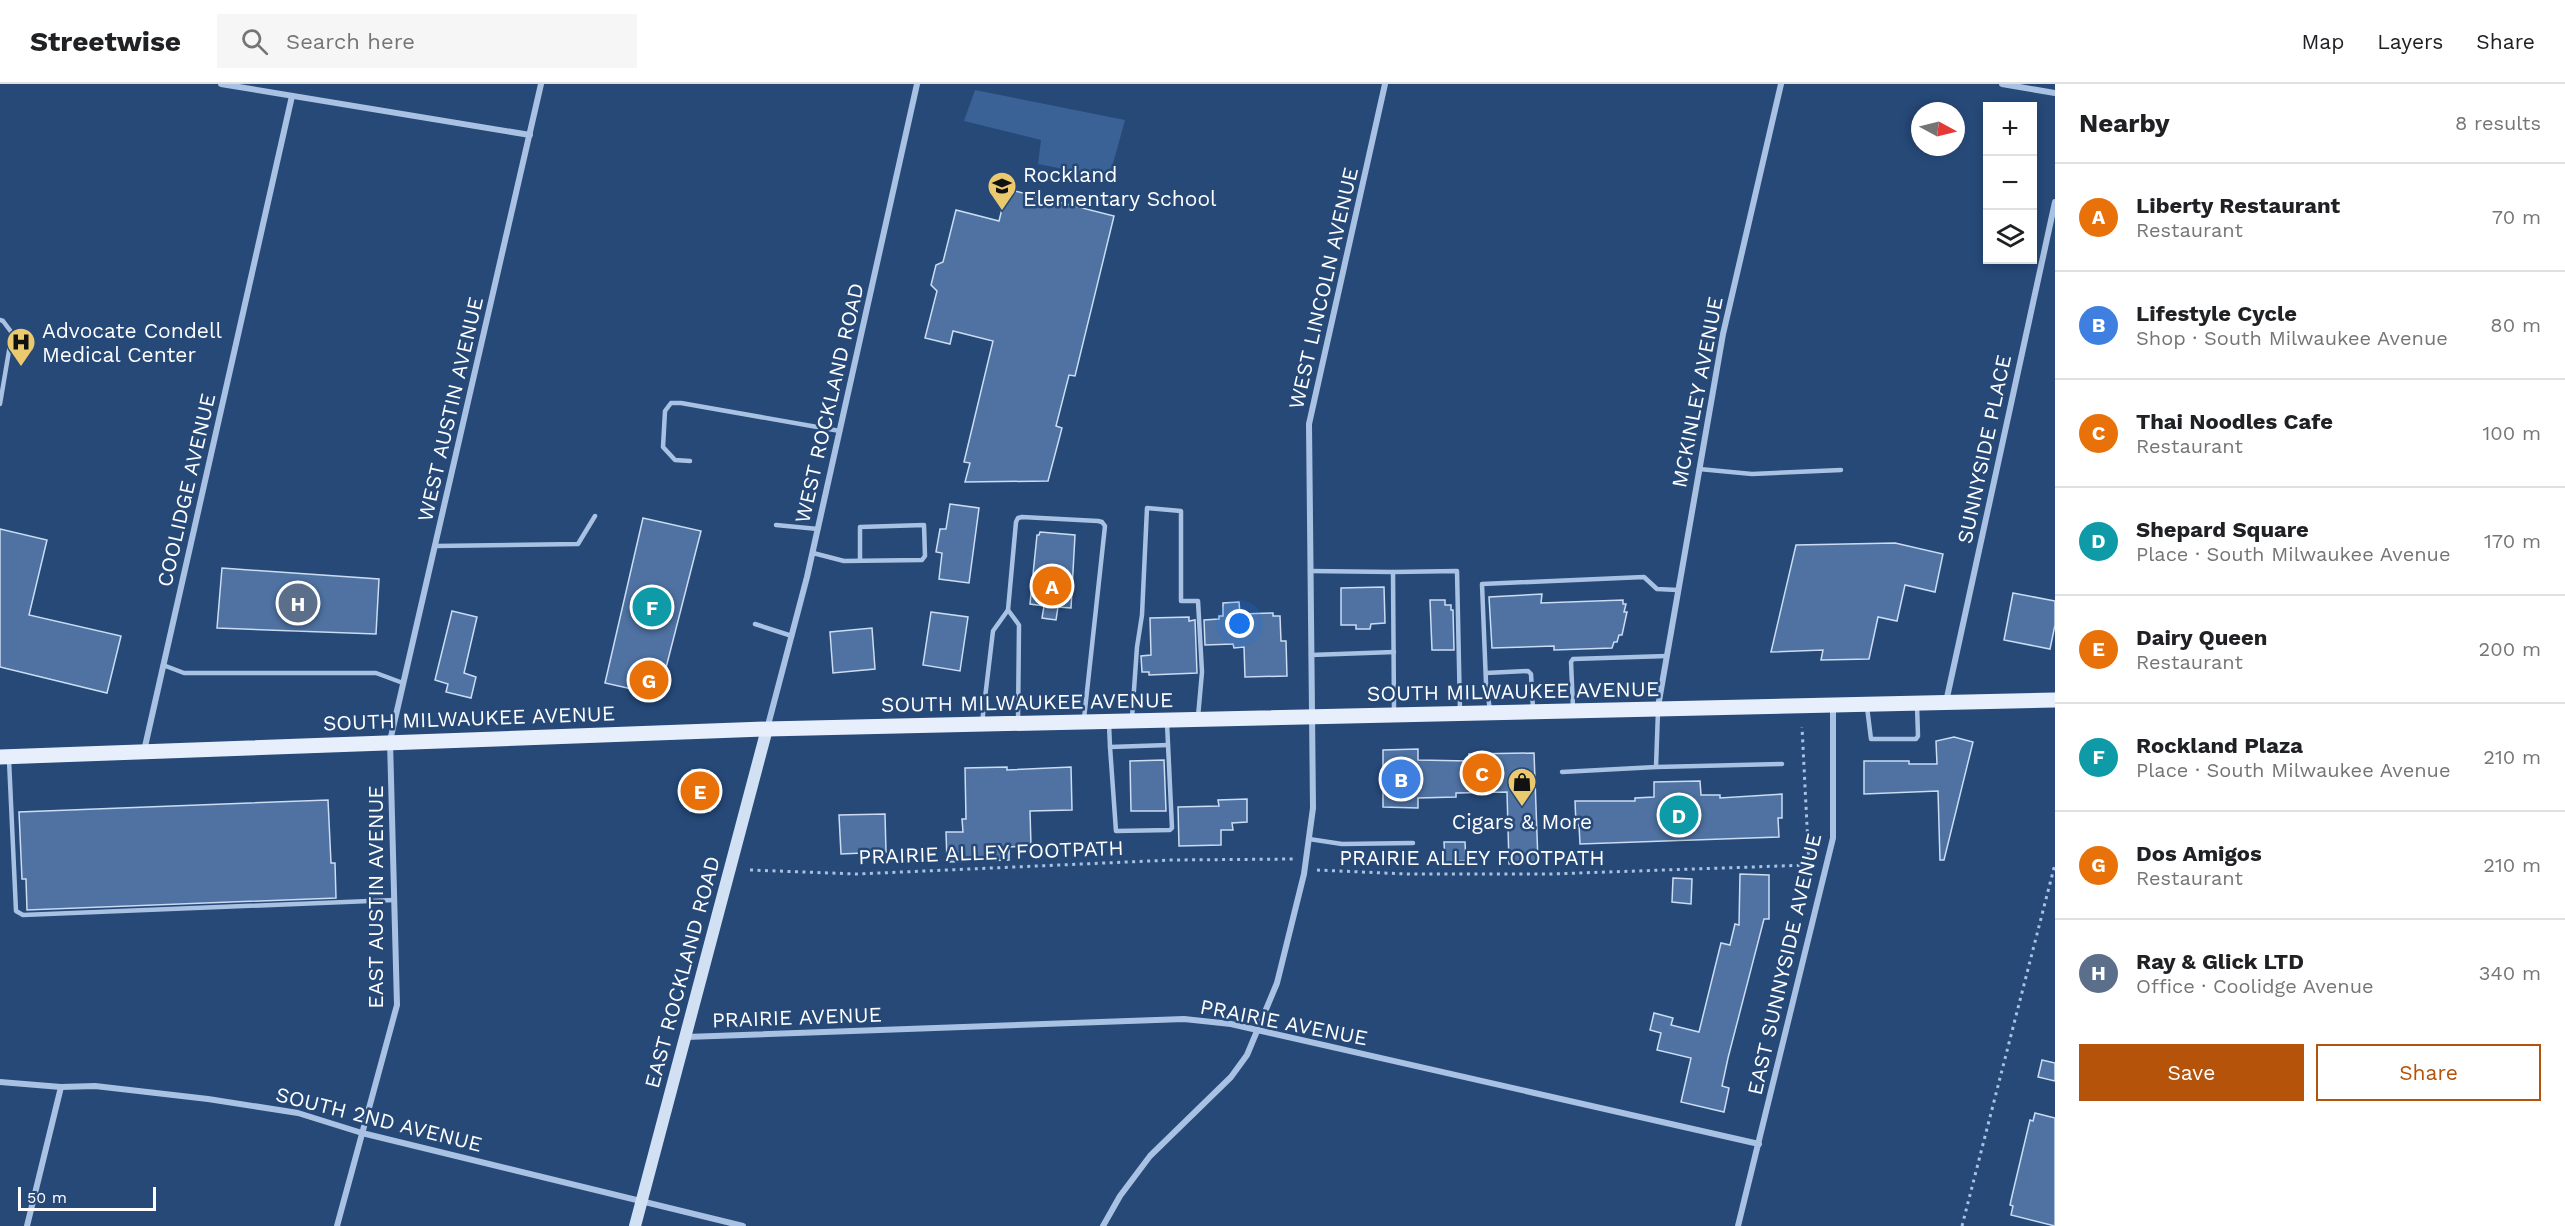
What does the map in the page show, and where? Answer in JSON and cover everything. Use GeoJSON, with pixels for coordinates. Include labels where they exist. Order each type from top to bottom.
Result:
{"type":"FeatureCollection","features":[{"type":"Feature","properties":{"kind":"main road","name":"SOUTH MILWAUKEE AVENUE"},"geometry":{"type":"LineString","coordinates":[[4,757],[390,741],[767,729],[2055,700]]}},
{"type":"Feature","properties":{"kind":"street"},"geometry":{"type":"LineString","coordinates":[[221,84],[530,135]]}},
{"type":"Feature","properties":{"kind":"street","name":"WEST AUSTIN AVENUE"},"geometry":{"type":"LineString","coordinates":[[390,741],[541,84]]}},
{"type":"Feature","properties":{"kind":"street","name":"WEST ROCKLAND ROAD"},"geometry":{"type":"LineString","coordinates":[[767,729],[813,553],[917,84]]}},
{"type":"Feature","properties":{"kind":"street","name":"WEST LINCOLN AVENUE"},"geometry":{"type":"LineString","coordinates":[[1103,1226],[1120,1196],[1150,1156],[1231,1077],[1246,1055],[1277,982],[1306,859],[1312,808],[1309,424],[1385,84]]}},
{"type":"Feature","properties":{"kind":"street","name":"MCKINLEY AVENUE"},"geometry":{"type":"LineString","coordinates":[[1658,708],[1723,334],[1780,84]]}},
{"type":"Feature","properties":{"kind":"street"},"geometry":{"type":"LineString","coordinates":[[2002,84],[2055,93]]}},
{"type":"Feature","properties":{"kind":"street","name":"COOLIDGE AVENUE"},"geometry":{"type":"LineString","coordinates":[[144,752],[292,96]]}},
{"type":"Feature","properties":{"kind":"street","name":"SUNNYSIDE PLACE"},"geometry":{"type":"LineString","coordinates":[[1946,703],[2055,202]]}},
{"type":"Feature","properties":{"kind":"street","name":"EAST SUNNYSIDE AVENUE"},"geometry":{"type":"LineString","coordinates":[[1738,1226],[1833,838],[1833,705]]}},
{"type":"Feature","properties":{"kind":"street","name":"EAST ROCKLAND ROAD"},"geometry":{"type":"LineString","coordinates":[[635,1226],[767,729]]}},
{"type":"Feature","properties":{"kind":"street","name":"EAST AUSTIN AVENUE"},"geometry":{"type":"LineString","coordinates":[[337,1226],[396,1005],[390,741]]}},
{"type":"Feature","properties":{"kind":"street","name":"PRAIRIE AVENUE"},"geometry":{"type":"LineString","coordinates":[[686,1037],[1184,1020],[1231,1024],[1759,1144]]}},
{"type":"Feature","properties":{"kind":"street","name":"SOUTH 2ND AVENUE"},"geometry":{"type":"LineString","coordinates":[[0,1082],[61,1088],[95,1086],[208,1099],[298,1113],[362,1133],[743,1226]]}},
{"type":"Feature","properties":{"kind":"street"},"geometry":{"type":"LineString","coordinates":[[27,1226],[61,1088]]}},
{"type":"Feature","properties":{"kind":"lane"},"geometry":{"type":"LineString","coordinates":[[0,320],[12,333],[0,404]]}},
{"type":"Feature","properties":{"kind":"lane"},"geometry":{"type":"LineString","coordinates":[[690,460],[675,460],[663,447],[666,411],[671,403],[840,431]]}},
{"type":"Feature","properties":{"kind":"lane"},"geometry":{"type":"LineString","coordinates":[[1700,469],[1752,474],[1841,470]]}},
{"type":"Feature","properties":{"kind":"lane"},"geometry":{"type":"LineString","coordinates":[[1132,721],[1137,647],[1142,615],[1147,508],[1181,511],[1180,601],[1198,601],[1202,672],[1198,720]]}},
{"type":"Feature","properties":{"kind":"lane"},"geometry":{"type":"LineString","coordinates":[[435,546],[578,544],[595,516]]}},
{"type":"Feature","properties":{"kind":"lane"},"geometry":{"type":"LineString","coordinates":[[981,724],[993,631],[1008,610],[1018,518],[1102,522],[1105,526],[1083,722]]}},
{"type":"Feature","properties":{"kind":"lane"},"geometry":{"type":"LineString","coordinates":[[776,525],[818,528]]}},
{"type":"Feature","properties":{"kind":"lane"},"geometry":{"type":"LineString","coordinates":[[813,553],[844,561],[860,561],[922,560],[925,556],[924,525],[862,525],[859,530],[860,561]]}},
{"type":"Feature","properties":{"kind":"lane"},"geometry":{"type":"LineString","coordinates":[[1310,571],[1457,571],[1460,713]]}},
{"type":"Feature","properties":{"kind":"lane"},"geometry":{"type":"LineString","coordinates":[[1393,572],[1394,715]]}},
{"type":"Feature","properties":{"kind":"lane"},"geometry":{"type":"LineString","coordinates":[[1491,712],[1486,673],[1482,586],[1484,583],[1644,577],[1657,590],[1678,590]]}},
{"type":"Feature","properties":{"kind":"lane"},"geometry":{"type":"LineString","coordinates":[[1008,610],[1019,626],[1018,723]]}},
{"type":"Feature","properties":{"kind":"lane"},"geometry":{"type":"LineString","coordinates":[[754,624],[792,636]]}},
{"type":"Feature","properties":{"kind":"lane"},"geometry":{"type":"LineString","coordinates":[[1311,655],[1395,652]]}},
{"type":"Feature","properties":{"kind":"lane"},"geometry":{"type":"LineString","coordinates":[[1573,710],[1571,662],[1573,659],[1667,656]]}},
{"type":"Feature","properties":{"kind":"lane"},"geometry":{"type":"LineString","coordinates":[[163,665],[184,673],[376,673],[404,683]]}},
{"type":"Feature","properties":{"kind":"lane"},"geometry":{"type":"LineString","coordinates":[[1486,673],[1527,671],[1531,674],[1533,712]]}},
{"type":"Feature","properties":{"kind":"lane"},"geometry":{"type":"LineString","coordinates":[[1867,704],[1871,739],[1916,739],[1917,704]]}},
{"type":"Feature","properties":{"kind":"lane"},"geometry":{"type":"LineString","coordinates":[[1656,767],[1658,708]]}},
{"type":"Feature","properties":{"kind":"lane"},"geometry":{"type":"LineString","coordinates":[[1109,722],[1115,829],[1118,832],[1172,829],[1167,720]]}},
{"type":"Feature","properties":{"kind":"lane"},"geometry":{"type":"LineString","coordinates":[[1110,747],[1168,745]]}},
{"type":"Feature","properties":{"kind":"lane"},"geometry":{"type":"LineString","coordinates":[[4,757],[16,911],[23,915],[394,900]]}},
{"type":"Feature","properties":{"kind":"lane"},"geometry":{"type":"LineString","coordinates":[[1562,772],[1782,764]]}},
{"type":"Feature","properties":{"kind":"lane"},"geometry":{"type":"LineString","coordinates":[[1309,839],[1342,844],[1413,843]]}},
{"type":"Feature","properties":{"kind":"path","name":"PRAIRIE ALLEY FOOTPATH"},"geometry":{"type":"LineString","coordinates":[[750,870],[857,874],[1172,860],[1306,859],[1318,872],[1407,874],[1550,874],[1809,865],[1802,727]]}},
{"type":"Feature","properties":{"kind":"path"},"geometry":{"type":"LineString","coordinates":[[1962,1226],[2055,864]]}},
{"type":"Feature","properties":{"kind":"shaded area"},"geometry":{"type":"Polygon","coordinates":[[[975,90],[1125,120],[1109,178],[1038,164],[1041,140],[964,121],[975,90]]]}},
{"type":"Feature","properties":{"kind":"building","name":"Rockland Elementary School"},"geometry":{"type":"Polygon","coordinates":[[[1007,189],[1114,216],[1075,376],[1069,375],[1056,426],[1062,428],[1048,481],[965,482],[970,463],[964,462],[993,341],[953,331],[950,344],[925,338],[937,291],[931,285],[936,265],[943,262],[956,210],[999,221],[1007,189]]]}},
{"type":"Feature","properties":{"kind":"building"},"geometry":{"type":"Polygon","coordinates":[[[950,504],[979,508],[969,583],[939,579],[942,553],[936,552],[940,529],[946,529],[950,504]]]}},
{"type":"Feature","properties":{"kind":"building"},"geometry":{"type":"Polygon","coordinates":[[[643,518],[701,531],[659,695],[605,683],[643,518]]]}},
{"type":"Feature","properties":{"kind":"building"},"geometry":{"type":"Polygon","coordinates":[[[0,529],[47,540],[29,615],[121,636],[107,693],[0,667],[0,529]]]}},
{"type":"Feature","properties":{"kind":"building"},"geometry":{"type":"Polygon","coordinates":[[[1040,532],[1075,535],[1071,608],[1058,607],[1056,620],[1042,618],[1044,606],[1030,604],[1037,535],[1040,532]]]}},
{"type":"Feature","properties":{"kind":"building"},"geometry":{"type":"Polygon","coordinates":[[[1895,543],[1943,554],[1935,592],[1905,585],[1897,621],[1878,617],[1869,659],[1821,660],[1823,650],[1771,652],[1796,545],[1895,543]]]}},
{"type":"Feature","properties":{"kind":"building"},"geometry":{"type":"Polygon","coordinates":[[[222,568],[379,579],[376,634],[217,628],[222,568]]]}},
{"type":"Feature","properties":{"kind":"building"},"geometry":{"type":"Polygon","coordinates":[[[1384,587],[1385,623],[1371,624],[1370,629],[1356,629],[1356,625],[1341,625],[1341,588],[1384,587]]]}},
{"type":"Feature","properties":{"kind":"building"},"geometry":{"type":"Polygon","coordinates":[[[2013,593],[2055,601],[2055,625],[2050,649],[2004,640],[2013,593]]]}},
{"type":"Feature","properties":{"kind":"building"},"geometry":{"type":"Polygon","coordinates":[[[1542,594],[1541,603],[1623,600],[1623,604],[1626,604],[1624,612],[1627,612],[1622,635],[1619,635],[1612,648],[1554,650],[1554,646],[1492,648],[1489,597],[1542,594]]]}},
{"type":"Feature","properties":{"kind":"building"},"geometry":{"type":"Polygon","coordinates":[[[1430,600],[1445,600],[1445,605],[1451,605],[1454,650],[1432,650],[1430,600]]]}},
{"type":"Feature","properties":{"kind":"building"},"geometry":{"type":"Polygon","coordinates":[[[1239,602],[1240,614],[1273,613],[1273,616],[1280,616],[1281,641],[1286,641],[1287,676],[1245,677],[1244,647],[1234,648],[1233,644],[1205,645],[1204,620],[1219,619],[1219,616],[1223,616],[1223,603],[1239,602]]]}},
{"type":"Feature","properties":{"kind":"building"},"geometry":{"type":"Polygon","coordinates":[[[452,611],[477,617],[464,673],[476,677],[471,698],[446,692],[448,684],[435,680],[452,611]]]}},
{"type":"Feature","properties":{"kind":"building"},"geometry":{"type":"Polygon","coordinates":[[[931,612],[968,617],[960,671],[923,665],[931,612]]]}},
{"type":"Feature","properties":{"kind":"building"},"geometry":{"type":"Polygon","coordinates":[[[1189,617],[1189,621],[1195,620],[1197,673],[1149,675],[1149,672],[1142,672],[1141,656],[1151,655],[1150,618],[1189,617]]]}},
{"type":"Feature","properties":{"kind":"building"},"geometry":{"type":"Polygon","coordinates":[[[872,628],[875,669],[833,673],[830,632],[872,628]]]}},
{"type":"Feature","properties":{"kind":"building"},"geometry":{"type":"Polygon","coordinates":[[[1954,737],[1973,742],[1944,860],[1940,860],[1938,791],[1864,794],[1864,761],[1909,761],[1909,764],[1937,764],[1936,741],[1954,737]]]}},
{"type":"Feature","properties":{"kind":"building"},"geometry":{"type":"Polygon","coordinates":[[[1418,749],[1418,760],[1469,761],[1469,754],[1534,753],[1538,861],[1509,864],[1507,792],[1456,793],[1456,797],[1418,798],[1418,808],[1383,807],[1383,750],[1418,749]]]}},
{"type":"Feature","properties":{"kind":"building"},"geometry":{"type":"Polygon","coordinates":[[[1164,760],[1166,811],[1131,811],[1130,761],[1164,760]]]}},
{"type":"Feature","properties":{"kind":"building"},"geometry":{"type":"Polygon","coordinates":[[[1007,767],[1007,770],[1071,767],[1072,810],[1030,811],[1031,846],[1009,847],[1009,860],[947,862],[946,832],[963,832],[962,819],[966,819],[965,768],[1007,767]]]}},
{"type":"Feature","properties":{"kind":"building"},"geometry":{"type":"Polygon","coordinates":[[[692,770],[709,771],[710,811],[690,811],[692,770]]]}},
{"type":"Feature","properties":{"kind":"building"},"geometry":{"type":"Polygon","coordinates":[[[1700,781],[1701,795],[1720,795],[1720,798],[1782,794],[1782,818],[1778,818],[1779,837],[1580,844],[1575,801],[1635,801],[1635,798],[1654,797],[1654,782],[1700,781]]]}},
{"type":"Feature","properties":{"kind":"building"},"geometry":{"type":"Polygon","coordinates":[[[1247,799],[1247,822],[1232,823],[1233,830],[1221,830],[1221,845],[1179,846],[1178,807],[1219,806],[1218,800],[1247,799]]]}},
{"type":"Feature","properties":{"kind":"building"},"geometry":{"type":"Polygon","coordinates":[[[328,800],[331,863],[335,863],[336,898],[27,910],[26,879],[22,879],[19,812],[328,800]]]}},
{"type":"Feature","properties":{"kind":"building"},"geometry":{"type":"Polygon","coordinates":[[[885,814],[886,852],[841,854],[839,815],[885,814]]]}},
{"type":"Feature","properties":{"kind":"building"},"geometry":{"type":"Polygon","coordinates":[[[1444,842],[1465,842],[1466,861],[1445,862],[1444,842]]]}},
{"type":"Feature","properties":{"kind":"building"},"geometry":{"type":"Polygon","coordinates":[[[1740,874],[1769,875],[1769,919],[1764,919],[1728,1058],[1722,1086],[1729,1088],[1724,1112],[1681,1102],[1691,1058],[1657,1050],[1661,1033],[1650,1030],[1654,1013],[1673,1018],[1671,1025],[1699,1032],[1721,943],[1730,945],[1735,924],[1739,925],[1740,874]]]}},
{"type":"Feature","properties":{"kind":"building"},"geometry":{"type":"Polygon","coordinates":[[[1673,878],[1692,879],[1691,904],[1672,902],[1673,878]]]}},
{"type":"Feature","properties":{"kind":"building"},"geometry":{"type":"Polygon","coordinates":[[[2042,1060],[2055,1063],[2055,1081],[2038,1077],[2042,1060]]]}},
{"type":"Feature","properties":{"kind":"building"},"geometry":{"type":"Polygon","coordinates":[[[2035,1113],[2055,1118],[2055,1226],[2011,1215],[2012,1196],[2030,1120],[2033,1121],[2035,1113]]]}},
{"type":"Feature","properties":{"kind":"place","name":"Rockland Elementary School"},"geometry":{"type":"Point","coordinates":[1002,212]}},
{"type":"Feature","properties":{"kind":"place","name":"Advocate Condell Medical Center"},"geometry":{"type":"Point","coordinates":[21,368]}},
{"type":"Feature","properties":{"kind":"place","name":"Liberty Restaurant"},"geometry":{"type":"Point","coordinates":[1052,586]}},
{"type":"Feature","properties":{"kind":"place","name":"Ray & Glick LTD"},"geometry":{"type":"Point","coordinates":[298,603]}},
{"type":"Feature","properties":{"kind":"place","name":"Rockland Plaza"},"geometry":{"type":"Point","coordinates":[652,607]}},
{"type":"Feature","properties":{"kind":"place","name":"Dos Amigos"},"geometry":{"type":"Point","coordinates":[649,680]}},
{"type":"Feature","properties":{"kind":"place","name":"Thai Noodles Cafe"},"geometry":{"type":"Point","coordinates":[1482,773]}},
{"type":"Feature","properties":{"kind":"place","name":"Lifestyle Cycle"},"geometry":{"type":"Point","coordinates":[1401,779]}},
{"type":"Feature","properties":{"kind":"place","name":"Dairy Queen"},"geometry":{"type":"Point","coordinates":[700,791]}},
{"type":"Feature","properties":{"kind":"place","name":"Cigars & More"},"geometry":{"type":"Point","coordinates":[1522,808]}},
{"type":"Feature","properties":{"kind":"place","name":"Shepard Square"},"geometry":{"type":"Point","coordinates":[1679,815]}}]}
